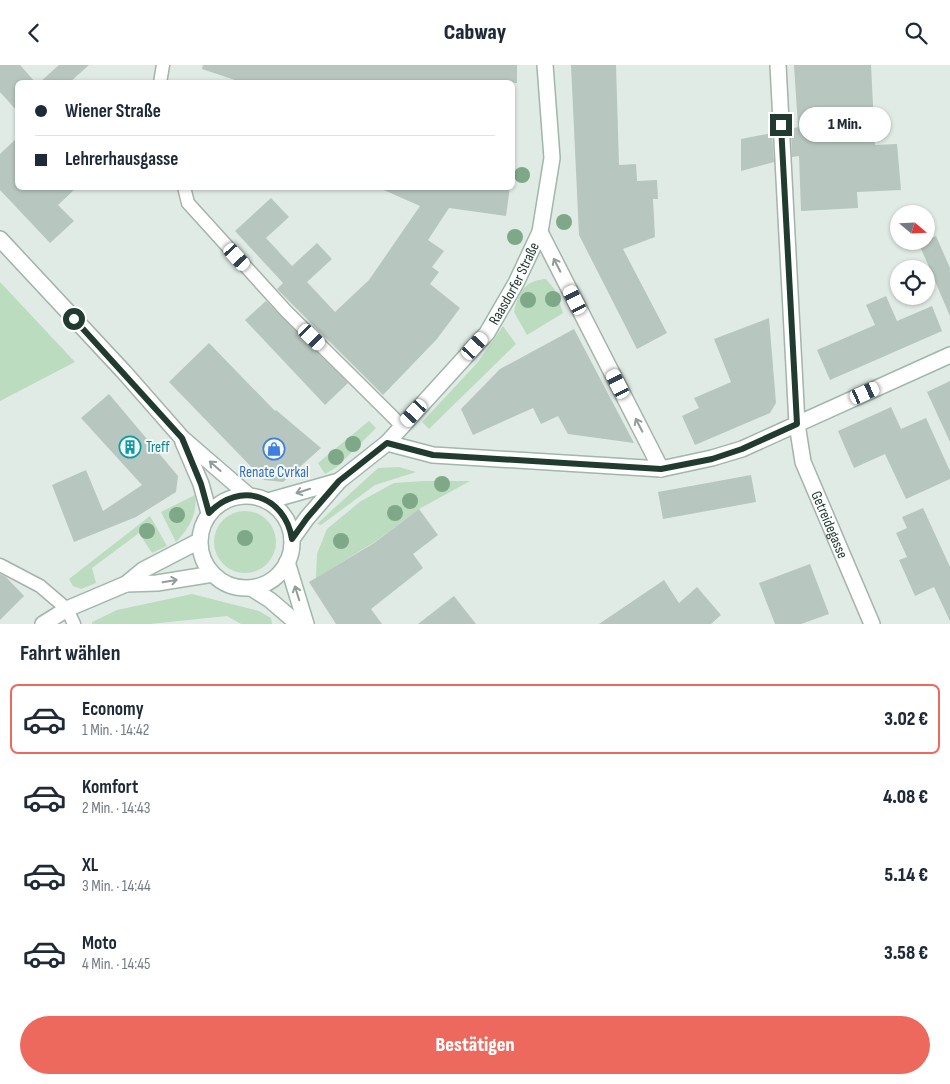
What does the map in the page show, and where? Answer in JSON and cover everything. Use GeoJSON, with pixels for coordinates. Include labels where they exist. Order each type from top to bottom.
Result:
{"type":"FeatureCollection","features":[{"type":"Feature","properties":{"kind":"main road","name":"Raasdorfer Straße"},"geometry":{"type":"LineString","coordinates":[[292,539],[307,518],[339,481],[387,443],[487,333],[516,283],[540,232],[552,158],[545,65]]}},
{"type":"Feature","properties":{"kind":"main road","name":"Getreidegasse"},"geometry":{"type":"LineString","coordinates":[[778,65],[797,424],[803,461],[872,624]]}},
{"type":"Feature","properties":{"kind":"main road","name":"Raasdorfer Straße"},"geometry":{"type":"LineString","coordinates":[[540,232],[661,469]]}},
{"type":"Feature","properties":{"kind":"main road"},"geometry":{"type":"LineString","coordinates":[[0,239],[124,372],[182,438],[248,495]]}},
{"type":"Feature","properties":{"kind":"main road"},"geometry":{"type":"LineString","coordinates":[[387,443],[433,455],[661,469],[712,459],[742,449],[950,355]]}},
{"type":"Feature","properties":{"kind":"main road"},"geometry":{"type":"LineString","coordinates":[[182,438],[201,484],[209,513]]}},
{"type":"Feature","properties":{"kind":"main road","name":"Raasdorfer Straße"},"geometry":{"type":"LineString","coordinates":[[268,501],[339,481]]}},
{"type":"Feature","properties":{"kind":"main road"},"geometry":{"type":"LineString","coordinates":[[248,495],[268,501],[286,519],[292,539],[292,547],[287,563],[281,572],[263,585],[251,588],[230,585],[221,581],[202,559],[199,541],[204,521],[209,513],[225,500],[236,496],[248,495]]}},
{"type":"Feature","properties":{"kind":"main road"},"geometry":{"type":"LineString","coordinates":[[43,624],[67,609],[126,584],[143,570],[199,541]]}},
{"type":"Feature","properties":{"kind":"main road"},"geometry":{"type":"LineString","coordinates":[[287,563],[306,624]]}},
{"type":"Feature","properties":{"kind":"main road"},"geometry":{"type":"LineString","coordinates":[[126,584],[157,583],[213,574]]}},
{"type":"Feature","properties":{"kind":"main road"},"geometry":{"type":"LineString","coordinates":[[251,588],[270,600],[298,624]]}},
{"type":"Feature","properties":{"kind":"lane"},"geometry":{"type":"LineString","coordinates":[[161,80],[164,65]]}},
{"type":"Feature","properties":{"kind":"lane"},"geometry":{"type":"LineString","coordinates":[[185,190],[188,203],[286,311],[402,426]]}},
{"type":"Feature","properties":{"kind":"lane"},"geometry":{"type":"LineString","coordinates":[[0,565],[40,586],[67,609],[74,624]]}},
{"type":"Feature","properties":{"kind":"green space"},"geometry":{"type":"Polygon","coordinates":[[[546,279],[555,290],[563,313],[527,335],[514,312],[520,293],[533,282],[546,279]]]}},
{"type":"Feature","properties":{"kind":"green space"},"geometry":{"type":"Polygon","coordinates":[[[0,282],[75,362],[0,401],[0,282]]]}},
{"type":"Feature","properties":{"kind":"green space"},"geometry":{"type":"Polygon","coordinates":[[[503,326],[516,344],[429,429],[422,422],[478,362],[503,326]]]}},
{"type":"Feature","properties":{"kind":"green space"},"geometry":{"type":"Polygon","coordinates":[[[369,421],[376,428],[337,467],[325,474],[318,463],[369,421]]]}},
{"type":"Feature","properties":{"kind":"green space"},"geometry":{"type":"Polygon","coordinates":[[[399,467],[416,472],[375,485],[321,525],[317,524],[378,468],[399,467]]]}},
{"type":"Feature","properties":{"kind":"green space"},"geometry":{"type":"Polygon","coordinates":[[[470,481],[419,509],[376,541],[316,578],[317,554],[327,529],[361,501],[394,483],[470,481]]]}},
{"type":"Feature","properties":{"kind":"green space"},"geometry":{"type":"Polygon","coordinates":[[[195,495],[196,502],[192,520],[176,542],[161,512],[195,495]]]}},
{"type":"Feature","properties":{"kind":"green space"},"geometry":{"type":"Polygon","coordinates":[[[239,511],[251,511],[267,520],[274,530],[276,542],[274,554],[267,564],[251,573],[239,573],[228,568],[219,559],[214,548],[214,536],[219,525],[228,516],[239,511]]]}},
{"type":"Feature","properties":{"kind":"green space"},"geometry":{"type":"Polygon","coordinates":[[[150,516],[167,546],[152,553],[139,533],[92,568],[96,583],[81,589],[73,586],[69,579],[150,516]]]}},
{"type":"Feature","properties":{"kind":"green space"},"geometry":{"type":"Polygon","coordinates":[[[192,594],[259,611],[271,618],[272,624],[241,624],[227,616],[150,624],[92,624],[92,622],[117,610],[192,594]]]}},
{"type":"Feature","properties":{"kind":"building"},"geometry":{"type":"Polygon","coordinates":[[[0,65],[20,65],[33,80],[15,80],[15,109],[0,92],[0,65]]]}},
{"type":"Feature","properties":{"kind":"building"},"geometry":{"type":"Polygon","coordinates":[[[59,65],[89,65],[72,80],[42,80],[59,65]]]}},
{"type":"Feature","properties":{"kind":"building"},"geometry":{"type":"Polygon","coordinates":[[[203,65],[517,65],[517,83],[515,83],[515,80],[235,80],[202,69],[203,65]]]}},
{"type":"Feature","properties":{"kind":"building"},"geometry":{"type":"Polygon","coordinates":[[[571,65],[616,65],[619,165],[636,164],[637,181],[657,180],[658,199],[653,199],[655,237],[623,249],[667,333],[637,349],[579,235],[571,65]]]}},
{"type":"Feature","properties":{"kind":"building"},"geometry":{"type":"Polygon","coordinates":[[[794,65],[871,65],[875,145],[897,144],[901,190],[857,192],[858,208],[801,211],[799,156],[792,157],[791,129],[798,127],[794,65]]]}},
{"type":"Feature","properties":{"kind":"building"},"geometry":{"type":"Polygon","coordinates":[[[772,133],[774,162],[741,171],[741,139],[772,133]]]}},
{"type":"Feature","properties":{"kind":"building"},"geometry":{"type":"Polygon","coordinates":[[[15,140],[15,190],[74,190],[58,205],[74,221],[50,243],[0,190],[0,154],[15,140]]]}},
{"type":"Feature","properties":{"kind":"building"},"geometry":{"type":"Polygon","coordinates":[[[384,190],[510,190],[506,216],[449,208],[428,240],[444,251],[432,267],[439,272],[430,284],[460,308],[437,339],[383,395],[277,289],[283,283],[235,231],[271,198],[289,217],[266,238],[292,266],[317,243],[332,259],[307,282],[335,312],[369,280],[420,206],[384,190]]]}},
{"type":"Feature","properties":{"kind":"building"},"geometry":{"type":"Polygon","coordinates":[[[935,236],[950,268],[950,316],[935,281],[935,260],[926,260],[922,250],[935,250],[935,236]]]}},
{"type":"Feature","properties":{"kind":"building"},"geometry":{"type":"Polygon","coordinates":[[[886,296],[897,321],[932,306],[942,331],[830,380],[817,350],[875,325],[866,305],[886,296]]]}},
{"type":"Feature","properties":{"kind":"building"},"geometry":{"type":"Polygon","coordinates":[[[266,301],[348,383],[325,405],[245,320],[266,301]]]}},
{"type":"Feature","properties":{"kind":"building"},"geometry":{"type":"Polygon","coordinates":[[[769,318],[776,403],[770,413],[695,445],[682,416],[699,408],[694,398],[731,382],[714,339],[769,318]]]}},
{"type":"Feature","properties":{"kind":"building"},"geometry":{"type":"Polygon","coordinates":[[[574,329],[634,443],[568,434],[558,416],[541,424],[533,408],[473,435],[461,409],[500,369],[574,329]]]}},
{"type":"Feature","properties":{"kind":"building"},"geometry":{"type":"Polygon","coordinates":[[[209,343],[275,411],[321,448],[283,482],[264,480],[169,382],[209,343]]]}},
{"type":"Feature","properties":{"kind":"building"},"geometry":{"type":"Polygon","coordinates":[[[950,381],[950,442],[927,392],[950,381]]]}},
{"type":"Feature","properties":{"kind":"building","name":"Treff"},"geometry":{"type":"Polygon","coordinates":[[[109,394],[178,476],[176,492],[136,517],[74,542],[52,485],[86,470],[103,511],[142,485],[81,418],[109,394]]]}},
{"type":"Feature","properties":{"kind":"building"},"geometry":{"type":"Polygon","coordinates":[[[891,407],[901,429],[926,418],[950,471],[950,479],[906,499],[885,454],[854,468],[838,431],[891,407]]]}},
{"type":"Feature","properties":{"kind":"building"},"geometry":{"type":"Polygon","coordinates":[[[751,475],[756,502],[663,519],[658,492],[751,475]]]}},
{"type":"Feature","properties":{"kind":"building"},"geometry":{"type":"Polygon","coordinates":[[[923,508],[950,567],[950,621],[934,587],[915,596],[899,560],[907,557],[896,533],[907,528],[902,517],[923,508]]]}},
{"type":"Feature","properties":{"kind":"building"},"geometry":{"type":"Polygon","coordinates":[[[419,509],[438,535],[413,554],[423,568],[371,609],[382,624],[336,624],[309,582],[374,543],[419,509]]]}},
{"type":"Feature","properties":{"kind":"building"},"geometry":{"type":"Polygon","coordinates":[[[810,564],[829,614],[801,624],[775,624],[759,583],[810,564]]]}},
{"type":"Feature","properties":{"kind":"building"},"geometry":{"type":"Polygon","coordinates":[[[0,574],[6,577],[24,596],[0,620],[0,574]]]}},
{"type":"Feature","properties":{"kind":"building"},"geometry":{"type":"Polygon","coordinates":[[[664,580],[679,603],[697,587],[721,615],[711,624],[599,624],[664,580]]]}},
{"type":"Feature","properties":{"kind":"building"},"geometry":{"type":"Polygon","coordinates":[[[454,596],[476,624],[418,624],[454,596]]]}},
{"type":"Feature","properties":{"kind":"place","name":"Treff"},"geometry":{"type":"Point","coordinates":[130,447]}},
{"type":"Feature","properties":{"kind":"place","name":"Renate Cvrkal"},"geometry":{"type":"Point","coordinates":[274,449]}},
{"type":"Feature","properties":{"kind":"route"},"geometry":{"type":"LineString","coordinates":[[74,319],[182,438],[201,484],[209,513],[225,500],[236,496],[248,495],[258,497],[268,501],[281,512],[286,519],[292,539],[307,518],[339,481],[387,443],[433,455],[661,469],[712,459],[742,449],[797,424],[781,125]]}}]}
